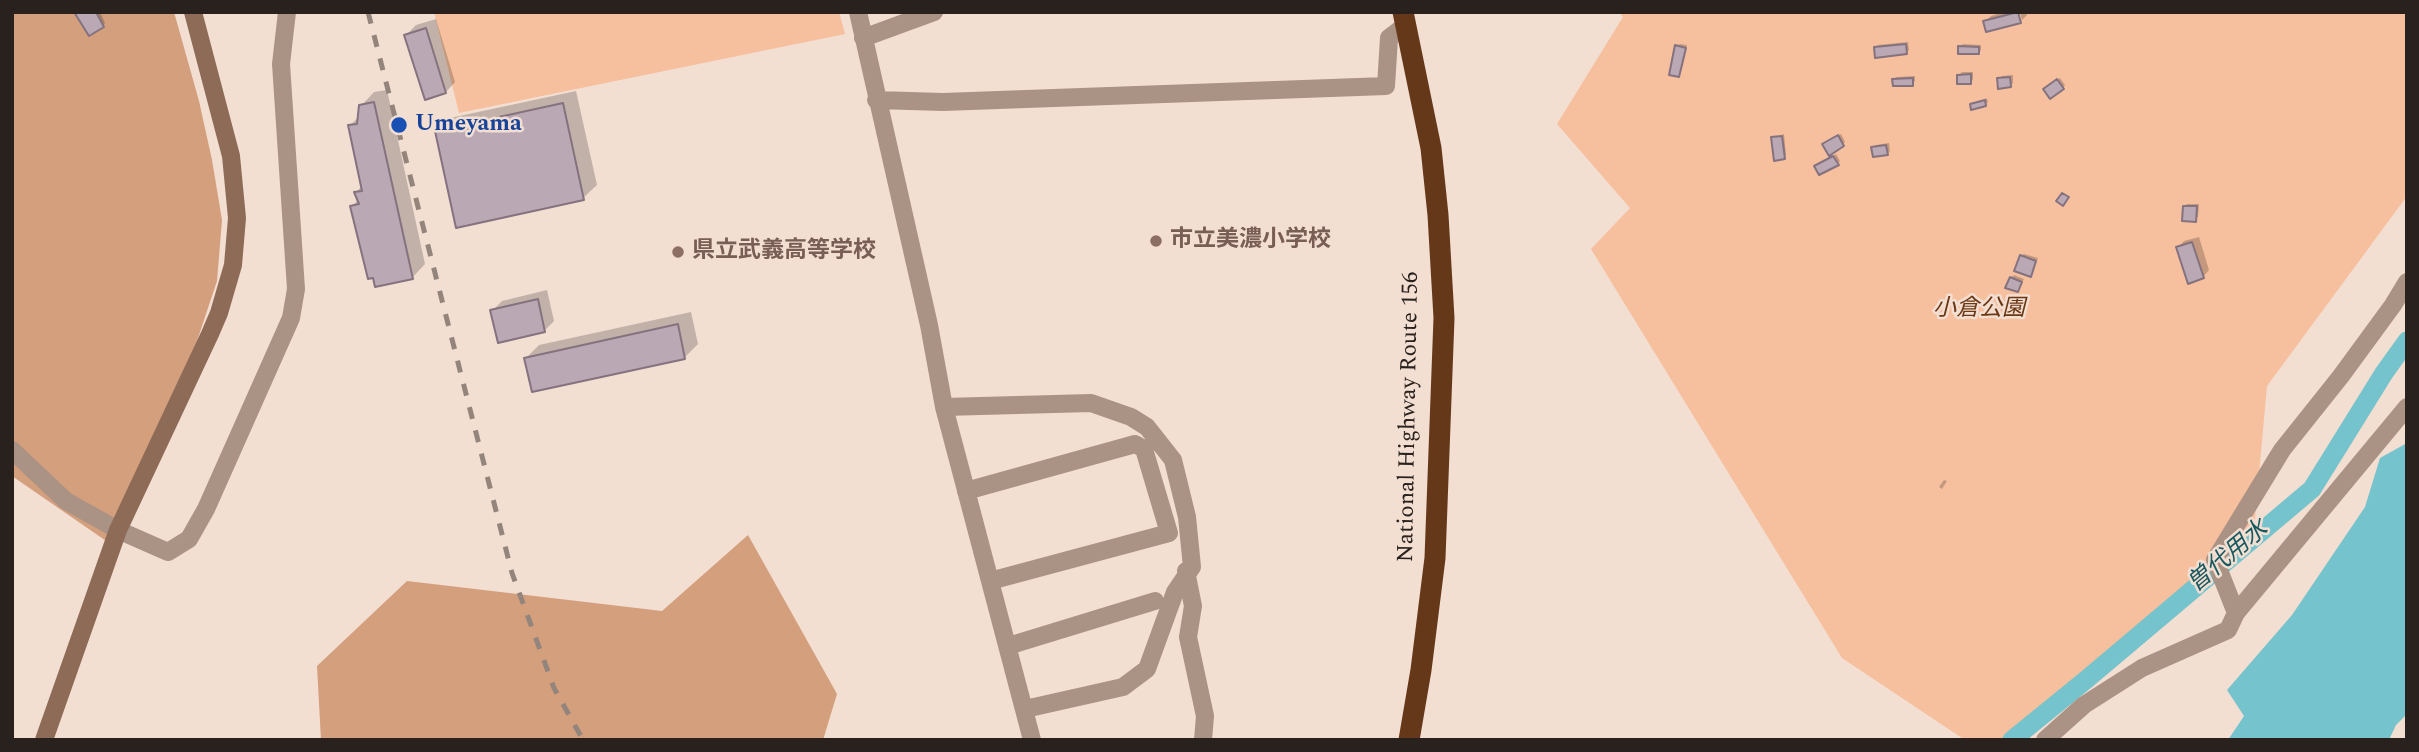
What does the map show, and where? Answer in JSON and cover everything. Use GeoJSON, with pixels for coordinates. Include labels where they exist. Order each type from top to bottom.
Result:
{"type":"FeatureCollection","features":[{"type":"Feature","properties":{"kind":"highway","name":"National Highway Route 156"},"geometry":{"type":"LineString","coordinates":[[1405,18],[1431,148],[1444,318],[1434,558],[1421,670],[1409,740]]}},
{"type":"Feature","properties":{"kind":"street"},"geometry":{"type":"LineString","coordinates":[[44,740],[118,530],[215,324],[233,265],[237,218],[231,156],[193,12]]}},
{"type":"Feature","properties":{"kind":"street"},"geometry":{"type":"LineString","coordinates":[[12,450],[66,501],[118,530],[168,552],[189,539],[206,509],[291,318],[296,289],[281,64],[287,12]]}},
{"type":"Feature","properties":{"kind":"street"},"geometry":{"type":"LineString","coordinates":[[858,12],[929,325],[944,407],[1032,740]]}},
{"type":"Feature","properties":{"kind":"street"},"geometry":{"type":"LineString","coordinates":[[863,38],[933,12]]}},
{"type":"Feature","properties":{"kind":"street"},"geometry":{"type":"LineString","coordinates":[[876,100],[943,102],[1387,86],[1390,38],[1405,18]]}},
{"type":"Feature","properties":{"kind":"street"},"geometry":{"type":"LineString","coordinates":[[2236,613],[2215,560],[2282,450],[2341,376],[2407,282]]}},
{"type":"Feature","properties":{"kind":"street"},"geometry":{"type":"LineString","coordinates":[[944,407],[1091,403],[1131,417],[1147,427],[1173,460],[1176,471],[1187,517],[1192,567],[1175,592],[1147,669],[1123,687],[1025,709]]}},
{"type":"Feature","properties":{"kind":"street"},"geometry":{"type":"LineString","coordinates":[[2045,740],[2084,705],[2142,668],[2228,630],[2236,613],[2407,407]]}},
{"type":"Feature","properties":{"kind":"street"},"geometry":{"type":"LineString","coordinates":[[966,491],[1135,444],[1144,449],[1169,533],[990,581]]}},
{"type":"Feature","properties":{"kind":"street"},"geometry":{"type":"LineString","coordinates":[[1159,504],[1172,504],[1193,606],[1188,637],[1205,716],[1203,740]]}},
{"type":"Feature","properties":{"kind":"street"},"geometry":{"type":"LineString","coordinates":[[1008,646],[1155,601]]}},
{"type":"Feature","properties":{"kind":"green space"},"geometry":{"type":"Polygon","coordinates":[[[434,12],[839,12],[845,34],[459,113],[434,12]]]}},
{"type":"Feature","properties":{"kind":"green space","name":"小倉公園"},"geometry":{"type":"Polygon","coordinates":[[[1619,12],[2407,12],[2407,196],[2267,386],[2252,551],[2021,740],[1965,740],[1842,658],[1591,249],[1630,208],[1557,124],[1623,17],[1619,12]]]}},
{"type":"Feature","properties":{"kind":"shaded area"},"geometry":{"type":"Polygon","coordinates":[[[12,12],[174,12],[212,160],[222,220],[217,281],[198,338],[112,545],[12,476],[12,12]]]}},
{"type":"Feature","properties":{"kind":"shaded area"},"geometry":{"type":"Polygon","coordinates":[[[748,535],[837,694],[823,740],[321,740],[317,666],[407,581],[662,611],[748,535]]]}},
{"type":"Feature","properties":{"kind":"water"},"geometry":{"type":"Polygon","coordinates":[[[2407,443],[2407,714],[2396,725],[2389,740],[2228,740],[2244,716],[2227,690],[2292,615],[2365,507],[2380,458],[2407,443]]]}},
{"type":"Feature","properties":{"kind":"building"},"geometry":{"type":"Polygon","coordinates":[[[74,12],[96,12],[104,27],[89,36],[74,12]]]}},
{"type":"Feature","properties":{"kind":"building"},"geometry":{"type":"Polygon","coordinates":[[[2018,12],[2021,23],[1986,32],[1983,21],[2018,12]]]}},
{"type":"Feature","properties":{"kind":"building"},"geometry":{"type":"Polygon","coordinates":[[[426,28],[446,93],[425,100],[404,35],[426,28]]]}},
{"type":"Feature","properties":{"kind":"building"},"geometry":{"type":"Polygon","coordinates":[[[1906,44],[1907,54],[1875,58],[1874,47],[1906,44]]]}},
{"type":"Feature","properties":{"kind":"building"},"geometry":{"type":"Polygon","coordinates":[[[1675,45],[1686,48],[1679,77],[1669,75],[1675,45]]]}},
{"type":"Feature","properties":{"kind":"building"},"geometry":{"type":"Polygon","coordinates":[[[1958,46],[1979,47],[1979,54],[1958,54],[1958,46]]]}},
{"type":"Feature","properties":{"kind":"building"},"geometry":{"type":"Polygon","coordinates":[[[1971,74],[1971,84],[1957,84],[1957,75],[1971,74]]]}},
{"type":"Feature","properties":{"kind":"building"},"geometry":{"type":"Polygon","coordinates":[[[2010,77],[2011,87],[1998,89],[1997,78],[2010,77]]]}},
{"type":"Feature","properties":{"kind":"building"},"geometry":{"type":"Polygon","coordinates":[[[1913,78],[1913,86],[1893,86],[1892,79],[1913,78]]]}},
{"type":"Feature","properties":{"kind":"building"},"geometry":{"type":"Polygon","coordinates":[[[2057,79],[2064,89],[2050,99],[2043,89],[2057,79]]]}},
{"type":"Feature","properties":{"kind":"building"},"geometry":{"type":"Polygon","coordinates":[[[1985,100],[1986,106],[1971,110],[1970,104],[1985,100]]]}},
{"type":"Feature","properties":{"kind":"building"},"geometry":{"type":"Polygon","coordinates":[[[374,102],[413,279],[375,287],[373,278],[368,279],[350,206],[359,204],[354,192],[362,191],[348,125],[357,124],[359,105],[374,102]]]}},
{"type":"Feature","properties":{"kind":"building"},"geometry":{"type":"Polygon","coordinates":[[[563,103],[584,200],[456,228],[435,131],[563,103]]]}},
{"type":"Feature","properties":{"kind":"building"},"geometry":{"type":"Polygon","coordinates":[[[1838,135],[1844,146],[1829,156],[1822,144],[1838,135]]]}},
{"type":"Feature","properties":{"kind":"building"},"geometry":{"type":"Polygon","coordinates":[[[1782,136],[1785,159],[1774,161],[1771,137],[1782,136]]]}},
{"type":"Feature","properties":{"kind":"building"},"geometry":{"type":"Polygon","coordinates":[[[1886,145],[1888,155],[1873,157],[1871,147],[1886,145]]]}},
{"type":"Feature","properties":{"kind":"building"},"geometry":{"type":"Polygon","coordinates":[[[1833,156],[1839,165],[1819,175],[1814,166],[1833,156]]]}},
{"type":"Feature","properties":{"kind":"building"},"geometry":{"type":"Polygon","coordinates":[[[2062,193],[2069,197],[2063,206],[2056,201],[2062,193]]]}},
{"type":"Feature","properties":{"kind":"building"},"geometry":{"type":"Polygon","coordinates":[[[2183,206],[2197,206],[2196,222],[2182,221],[2183,206]]]}},
{"type":"Feature","properties":{"kind":"building"},"geometry":{"type":"Polygon","coordinates":[[[2192,242],[2204,278],[2188,284],[2176,247],[2192,242]]]}},
{"type":"Feature","properties":{"kind":"building"},"geometry":{"type":"Polygon","coordinates":[[[2020,255],[2036,261],[2031,277],[2014,271],[2020,255]]]}},
{"type":"Feature","properties":{"kind":"building"},"geometry":{"type":"Polygon","coordinates":[[[2010,277],[2022,282],[2018,292],[2005,288],[2010,277]]]}},
{"type":"Feature","properties":{"kind":"building"},"geometry":{"type":"Polygon","coordinates":[[[538,299],[545,332],[498,343],[490,310],[538,299]]]}},
{"type":"Feature","properties":{"kind":"building"},"geometry":{"type":"Polygon","coordinates":[[[678,324],[685,359],[532,392],[524,358],[678,324]]]}},
{"type":"Feature","properties":{"kind":"waterway","name":"曽代用水"},"geometry":{"type":"LineString","coordinates":[[2012,740],[2312,489],[2407,341]]}},
{"type":"Feature","properties":{"kind":"railway"},"geometry":{"type":"LineString","coordinates":[[368,12],[512,573],[554,688],[583,740]]}},
{"type":"Feature","properties":{"kind":"place","name":"Umeyama"},"geometry":{"type":"Point","coordinates":[399,125]}},
{"type":"Feature","properties":{"kind":"place","name":"市立美濃小学校"},"geometry":{"type":"Point","coordinates":[1156,241]}},
{"type":"Feature","properties":{"kind":"place","name":"県立武義高等学校"},"geometry":{"type":"Point","coordinates":[678,252]}}]}
